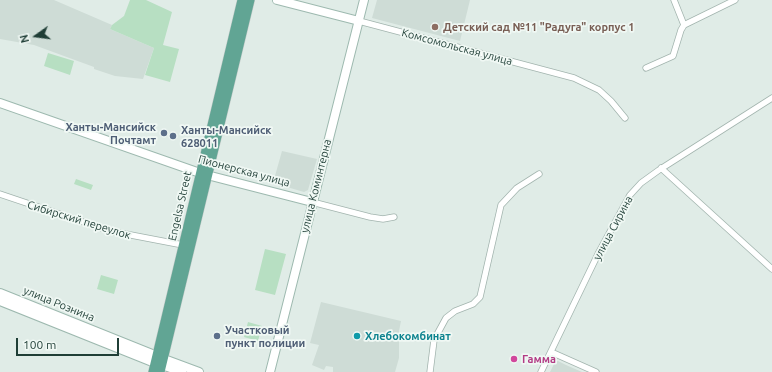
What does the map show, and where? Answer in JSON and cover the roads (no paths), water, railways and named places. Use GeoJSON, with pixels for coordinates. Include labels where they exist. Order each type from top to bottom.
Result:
{"type":"FeatureCollection","features":[{"type":"Feature","properties":{"kind":"main road","name":"Engelsa Street"},"geometry":{"type":"LineString","coordinates":[[158,365],[204,174],[242,0]]}},
{"type":"Feature","properties":{"kind":"main road","name":"Engelsa Street"},"geometry":{"type":"LineString","coordinates":[[158,365],[183,245],[204,174],[250,0]]}},
{"type":"Feature","properties":{"kind":"street","name":"Комсомольская улица"},"geometry":{"type":"LineString","coordinates":[[277,0],[574,78],[599,90],[614,104],[625,118]]}},
{"type":"Feature","properties":{"kind":"street","name":"улица Коминтерна"},"geometry":{"type":"LineString","coordinates":[[270,372],[364,0]]}},
{"type":"Feature","properties":{"kind":"street"},"geometry":{"type":"LineString","coordinates":[[674,0],[684,25]]}},
{"type":"Feature","properties":{"kind":"street"},"geometry":{"type":"LineString","coordinates":[[646,68],[673,56],[684,25],[735,0]]}},
{"type":"Feature","properties":{"kind":"street","name":"улица Сирина"},"geometry":{"type":"LineString","coordinates":[[541,372],[626,201],[641,183],[661,168],[772,98]]}},
{"type":"Feature","properties":{"kind":"street","name":"Пионерская улица"},"geometry":{"type":"LineString","coordinates":[[0,103],[204,174],[370,217],[383,219],[394,217]]}},
{"type":"Feature","properties":{"kind":"street"},"geometry":{"type":"LineString","coordinates":[[661,168],[772,269]]}},
{"type":"Feature","properties":{"kind":"street"},"geometry":{"type":"LineString","coordinates":[[430,372],[432,348],[436,335],[444,322],[451,314],[473,304],[480,297],[501,205],[517,188],[539,174]]}},
{"type":"Feature","properties":{"kind":"street","name":"Сибирский переулок"},"geometry":{"type":"LineString","coordinates":[[0,194],[110,231],[183,245]]}},
{"type":"Feature","properties":{"kind":"street","name":"улица Рознина"},"geometry":{"type":"LineString","coordinates":[[0,293],[158,365],[182,372]]}},
{"type":"Feature","properties":{"kind":"street","name":"улица Рознина"},"geometry":{"type":"LineString","coordinates":[[0,301],[48,316]]}},
{"type":"Feature","properties":{"kind":"street"},"geometry":{"type":"LineString","coordinates":[[551,352],[596,372]]}},
{"type":"Feature","properties":{"kind":"street","name":"улица Рознина"},"geometry":{"type":"LineString","coordinates":[[158,365],[199,372]]}},
{"type":"Feature","properties":{"kind":"place","name":"Детский сад №11 \"Радуга\" корпус 1"},"geometry":{"type":"Point","coordinates":[435,27]}},
{"type":"Feature","properties":{"kind":"place","name":"Ханты-Мансийск Почтамт"},"geometry":{"type":"Point","coordinates":[164,133]}},
{"type":"Feature","properties":{"kind":"place","name":"Ханты-Мансийск 628011"},"geometry":{"type":"Point","coordinates":[173,136]}},
{"type":"Feature","properties":{"kind":"place","name":"Участковый пункт полиции"},"geometry":{"type":"Point","coordinates":[217,336]}},
{"type":"Feature","properties":{"kind":"place","name":"Хлебокомбинат"},"geometry":{"type":"Point","coordinates":[357,336]}},
{"type":"Feature","properties":{"kind":"place","name":"Гамма"},"geometry":{"type":"Point","coordinates":[514,359]}}]}
